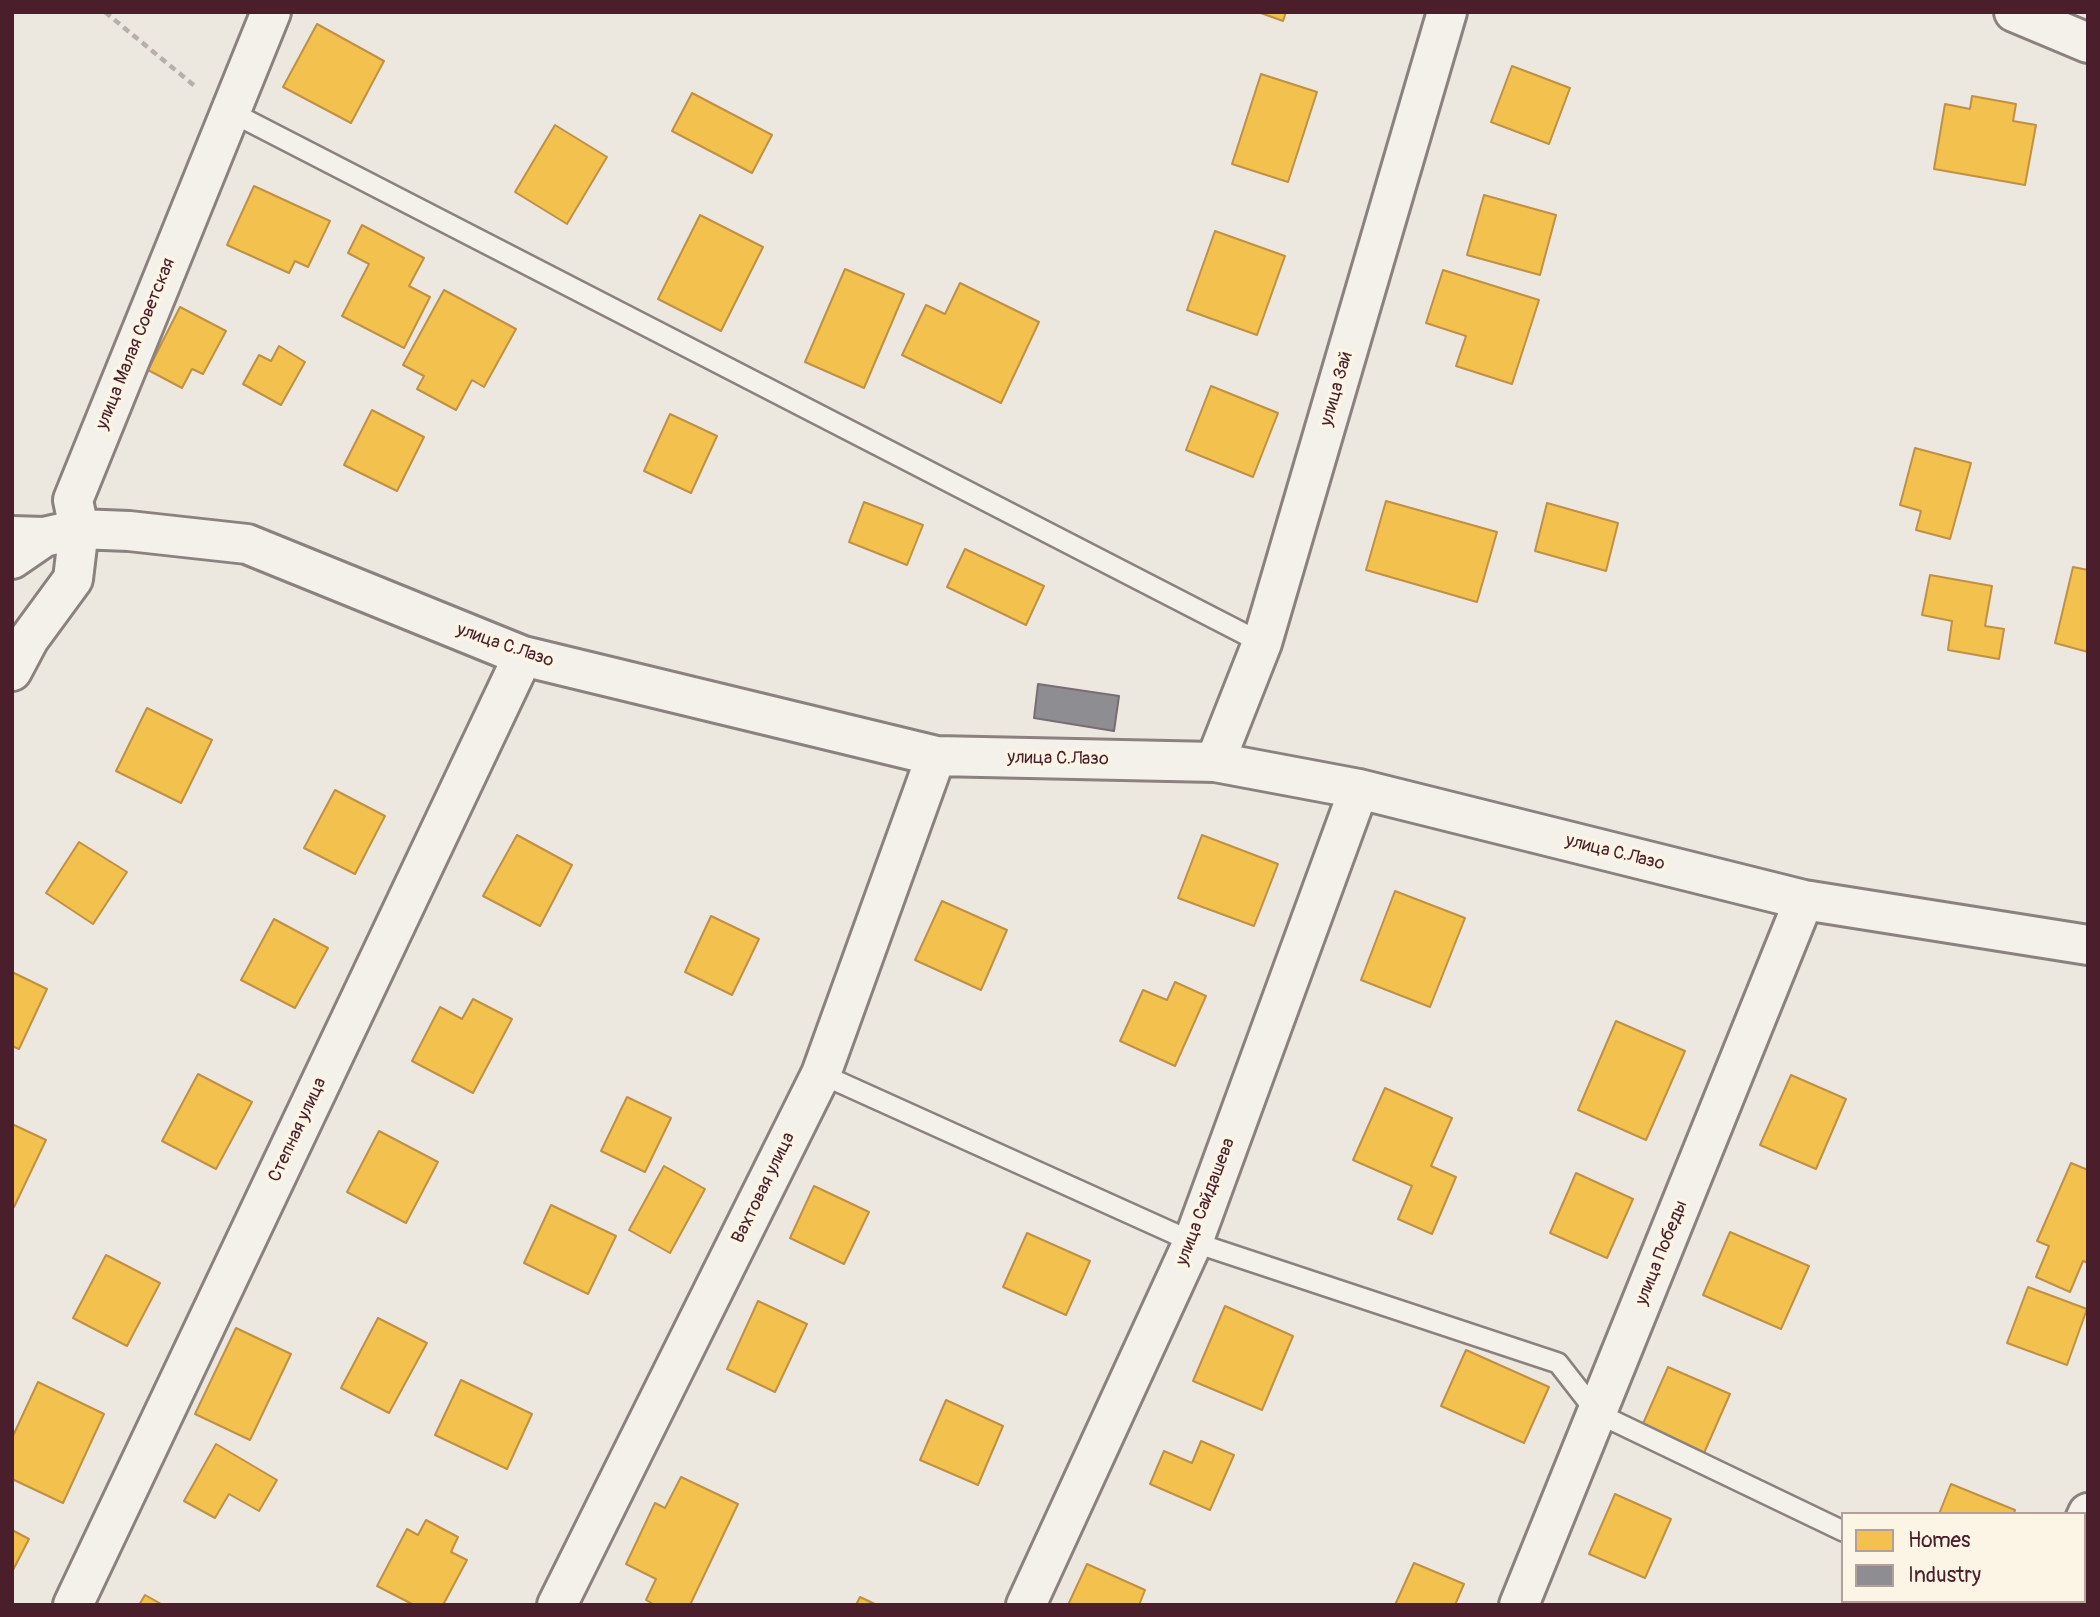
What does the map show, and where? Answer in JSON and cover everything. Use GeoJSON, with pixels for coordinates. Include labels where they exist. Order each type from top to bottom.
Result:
{"type":"FeatureCollection","features":[{"type":"Feature","properties":{"kind":"street","name":"улица Малая Советская"},"geometry":{"type":"LineString","coordinates":[[12,671],[29,639],[73,579],[45,534],[73,500],[223,108],[271,12]]}},
{"type":"Feature","properties":{"kind":"street","name":"улица Зай"},"geometry":{"type":"LineString","coordinates":[[1215,762],[1262,643],[1447,12]]}},
{"type":"Feature","properties":{"kind":"street"},"geometry":{"type":"LineString","coordinates":[[2014,12],[2088,43]]}},
{"type":"Feature","properties":{"kind":"street","name":"улица С.Лазо"},"geometry":{"type":"LineString","coordinates":[[45,534],[129,531],[247,544],[523,656],[936,757],[1215,762],[1359,789],[1804,900],[2088,945]]}},
{"type":"Feature","properties":{"kind":"street"},"geometry":{"type":"LineString","coordinates":[[12,559],[45,534]]}},
{"type":"Feature","properties":{"kind":"street","name":"Степная улица"},"geometry":{"type":"LineString","coordinates":[[73,1605],[523,656]]}},
{"type":"Feature","properties":{"kind":"street","name":"Вахтовая улица"},"geometry":{"type":"LineString","coordinates":[[557,1605],[821,1074],[936,757]]}},
{"type":"Feature","properties":{"kind":"street","name":"улица Сайдашева"},"geometry":{"type":"LineString","coordinates":[[1026,1605],[1193,1242],[1359,789]]}},
{"type":"Feature","properties":{"kind":"street","name":"улица Победы"},"geometry":{"type":"LineString","coordinates":[[1518,1605],[1804,900]]}},
{"type":"Feature","properties":{"kind":"lane"},"geometry":{"type":"LineString","coordinates":[[223,108],[1262,643]]}},
{"type":"Feature","properties":{"kind":"lane"},"geometry":{"type":"LineString","coordinates":[[821,1074],[1193,1242],[1558,1363],[1597,1413],[1841,1530]]}},
{"type":"Feature","properties":{"kind":"path"},"geometry":{"type":"LineString","coordinates":[[105,12],[223,108]]}},
{"type":"Feature","properties":{"kind":"building: Homes"},"geometry":{"type":"Polygon","coordinates":[[[1258,12],[1286,12],[1283,21],[1258,12]]]}},
{"type":"Feature","properties":{"kind":"building: Homes"},"geometry":{"type":"Polygon","coordinates":[[[317,24],[384,61],[351,123],[283,87],[317,24]]]}},
{"type":"Feature","properties":{"kind":"building: Homes"},"geometry":{"type":"Polygon","coordinates":[[[1512,66],[1570,88],[1549,144],[1491,122],[1512,66]]]}},
{"type":"Feature","properties":{"kind":"building: Homes"},"geometry":{"type":"Polygon","coordinates":[[[1261,74],[1317,92],[1288,182],[1232,164],[1261,74]]]}},
{"type":"Feature","properties":{"kind":"building: Homes"},"geometry":{"type":"Polygon","coordinates":[[[692,93],[772,135],[752,173],[672,131],[692,93]]]}},
{"type":"Feature","properties":{"kind":"building: Homes"},"geometry":{"type":"Polygon","coordinates":[[[1972,96],[2016,104],[2013,121],[2036,125],[2025,185],[1934,169],[1945,104],[1970,109],[1972,96]]]}},
{"type":"Feature","properties":{"kind":"building: Homes"},"geometry":{"type":"Polygon","coordinates":[[[555,125],[607,157],[567,224],[515,192],[555,125]]]}},
{"type":"Feature","properties":{"kind":"building: Homes"},"geometry":{"type":"Polygon","coordinates":[[[254,186],[330,221],[308,267],[295,261],[289,273],[227,245],[254,186]]]}},
{"type":"Feature","properties":{"kind":"building: Homes"},"geometry":{"type":"Polygon","coordinates":[[[1484,195],[1556,215],[1540,275],[1467,255],[1484,195]]]}},
{"type":"Feature","properties":{"kind":"building: Homes"},"geometry":{"type":"Polygon","coordinates":[[[700,215],[763,247],[721,331],[658,299],[700,215]]]}},
{"type":"Feature","properties":{"kind":"building: Homes"},"geometry":{"type":"Polygon","coordinates":[[[362,225],[424,258],[409,286],[430,297],[404,348],[342,316],[369,264],[348,253],[362,225]]]}},
{"type":"Feature","properties":{"kind":"building: Homes"},"geometry":{"type":"Polygon","coordinates":[[[1215,231],[1285,256],[1257,335],[1187,310],[1215,231]]]}},
{"type":"Feature","properties":{"kind":"building: Homes"},"geometry":{"type":"Polygon","coordinates":[[[845,269],[904,294],[864,388],[805,362],[845,269]]]}},
{"type":"Feature","properties":{"kind":"building: Homes"},"geometry":{"type":"Polygon","coordinates":[[[1443,270],[1539,300],[1512,384],[1456,366],[1466,336],[1426,323],[1443,270]]]}},
{"type":"Feature","properties":{"kind":"building: Homes"},"geometry":{"type":"Polygon","coordinates":[[[960,283],[1039,322],[1001,403],[902,355],[926,305],[945,314],[960,283]]]}},
{"type":"Feature","properties":{"kind":"building: Homes"},"geometry":{"type":"Polygon","coordinates":[[[444,290],[516,329],[484,387],[472,380],[456,410],[417,389],[424,376],[403,365],[444,290]]]}},
{"type":"Feature","properties":{"kind":"building: Homes"},"geometry":{"type":"Polygon","coordinates":[[[180,307],[226,331],[203,374],[192,369],[182,388],[148,370],[180,307]]]}},
{"type":"Feature","properties":{"kind":"building: Homes"},"geometry":{"type":"Polygon","coordinates":[[[279,346],[305,362],[281,405],[243,384],[259,355],[271,361],[279,346]]]}},
{"type":"Feature","properties":{"kind":"building: Homes"},"geometry":{"type":"Polygon","coordinates":[[[1211,386],[1278,413],[1253,477],[1186,450],[1211,386]]]}},
{"type":"Feature","properties":{"kind":"building: Homes"},"geometry":{"type":"Polygon","coordinates":[[[372,410],[424,437],[397,491],[344,465],[372,410]]]}},
{"type":"Feature","properties":{"kind":"building: Homes"},"geometry":{"type":"Polygon","coordinates":[[[670,414],[717,436],[691,493],[644,471],[670,414]]]}},
{"type":"Feature","properties":{"kind":"building: Homes"},"geometry":{"type":"Polygon","coordinates":[[[1915,448],[1971,463],[1950,539],[1916,530],[1921,511],[1900,505],[1915,448]]]}},
{"type":"Feature","properties":{"kind":"building: Homes"},"geometry":{"type":"Polygon","coordinates":[[[1386,501],[1497,532],[1477,602],[1366,570],[1386,501]]]}},
{"type":"Feature","properties":{"kind":"building: Homes"},"geometry":{"type":"Polygon","coordinates":[[[864,502],[923,525],[907,565],[849,542],[864,502]]]}},
{"type":"Feature","properties":{"kind":"building: Homes"},"geometry":{"type":"Polygon","coordinates":[[[1547,503],[1618,523],[1606,571],[1535,551],[1547,503]]]}},
{"type":"Feature","properties":{"kind":"building: Homes"},"geometry":{"type":"Polygon","coordinates":[[[965,549],[1044,586],[1026,625],[947,587],[965,549]]]}},
{"type":"Feature","properties":{"kind":"building: Homes"},"geometry":{"type":"Polygon","coordinates":[[[2073,567],[2088,570],[2088,652],[2055,643],[2073,567]]]}},
{"type":"Feature","properties":{"kind":"building: Homes"},"geometry":{"type":"Polygon","coordinates":[[[1930,575],[1992,586],[1985,626],[2004,629],[1999,659],[1948,650],[1952,621],[1922,615],[1930,575]]]}},
{"type":"Feature","properties":{"kind":"building: Homes"},"geometry":{"type":"Polygon","coordinates":[[[147,708],[212,740],[181,803],[116,771],[147,708]]]}},
{"type":"Feature","properties":{"kind":"building: Homes"},"geometry":{"type":"Polygon","coordinates":[[[335,790],[385,816],[355,874],[304,848],[335,790]]]}},
{"type":"Feature","properties":{"kind":"building: Homes"},"geometry":{"type":"Polygon","coordinates":[[[517,835],[572,865],[540,926],[483,896],[517,835]]]}},
{"type":"Feature","properties":{"kind":"building: Homes"},"geometry":{"type":"Polygon","coordinates":[[[1202,835],[1278,864],[1254,926],[1178,898],[1202,835]]]}},
{"type":"Feature","properties":{"kind":"building: Homes"},"geometry":{"type":"Polygon","coordinates":[[[79,842],[127,872],[93,924],[46,893],[79,842]]]}},
{"type":"Feature","properties":{"kind":"building: Homes"},"geometry":{"type":"Polygon","coordinates":[[[1395,891],[1465,918],[1430,1007],[1361,980],[1395,891]]]}},
{"type":"Feature","properties":{"kind":"building: Homes"},"geometry":{"type":"Polygon","coordinates":[[[942,901],[1007,930],[981,990],[915,960],[942,901]]]}},
{"type":"Feature","properties":{"kind":"building: Homes"},"geometry":{"type":"Polygon","coordinates":[[[711,916],[759,939],[732,995],[685,972],[711,916]]]}},
{"type":"Feature","properties":{"kind":"building: Homes"},"geometry":{"type":"Polygon","coordinates":[[[274,919],[328,948],[295,1008],[241,980],[274,919]]]}},
{"type":"Feature","properties":{"kind":"building: Homes"},"geometry":{"type":"Polygon","coordinates":[[[12,972],[47,989],[19,1049],[12,1046],[12,972]]]}},
{"type":"Feature","properties":{"kind":"building: Homes"},"geometry":{"type":"Polygon","coordinates":[[[1175,982],[1206,996],[1175,1066],[1120,1041],[1143,990],[1167,1000],[1175,982]]]}},
{"type":"Feature","properties":{"kind":"building: Homes"},"geometry":{"type":"Polygon","coordinates":[[[473,999],[512,1019],[473,1093],[412,1061],[440,1007],[462,1019],[473,999]]]}},
{"type":"Feature","properties":{"kind":"building: Homes"},"geometry":{"type":"Polygon","coordinates":[[[1616,1021],[1685,1051],[1646,1140],[1578,1110],[1616,1021]]]}},
{"type":"Feature","properties":{"kind":"building: Homes"},"geometry":{"type":"Polygon","coordinates":[[[198,1074],[252,1102],[216,1169],[162,1141],[198,1074]]]}},
{"type":"Feature","properties":{"kind":"building: Homes"},"geometry":{"type":"Polygon","coordinates":[[[1791,1075],[1846,1099],[1816,1169],[1760,1145],[1791,1075]]]}},
{"type":"Feature","properties":{"kind":"building: Homes"},"geometry":{"type":"Polygon","coordinates":[[[1385,1088],[1452,1118],[1431,1166],[1456,1177],[1432,1234],[1398,1219],[1412,1186],[1353,1160],[1385,1088]]]}},
{"type":"Feature","properties":{"kind":"building: Homes"},"geometry":{"type":"Polygon","coordinates":[[[627,1097],[671,1118],[645,1172],[601,1151],[627,1097]]]}},
{"type":"Feature","properties":{"kind":"building: Homes"},"geometry":{"type":"Polygon","coordinates":[[[12,1124],[46,1140],[14,1207],[12,1206],[12,1124]]]}},
{"type":"Feature","properties":{"kind":"building: Homes"},"geometry":{"type":"Polygon","coordinates":[[[379,1131],[438,1162],[406,1223],[347,1192],[379,1131]]]}},
{"type":"Feature","properties":{"kind":"building: Homes"},"geometry":{"type":"Polygon","coordinates":[[[2071,1163],[2088,1170],[2088,1263],[2083,1261],[2070,1292],[2036,1277],[2049,1246],[2037,1241],[2071,1163]]]}},
{"type":"Feature","properties":{"kind":"building: Homes"},"geometry":{"type":"Polygon","coordinates":[[[664,1166],[705,1189],[670,1253],[629,1230],[664,1166]]]}},
{"type":"Feature","properties":{"kind":"building: Homes"},"geometry":{"type":"Polygon","coordinates":[[[1576,1173],[1633,1199],[1607,1258],[1550,1233],[1576,1173]]]}},
{"type":"Feature","properties":{"kind":"building: Homes"},"geometry":{"type":"Polygon","coordinates":[[[814,1186],[869,1212],[844,1264],[790,1238],[814,1186]]]}},
{"type":"Feature","properties":{"kind":"building: Homes"},"geometry":{"type":"Polygon","coordinates":[[[551,1205],[616,1236],[588,1294],[524,1263],[551,1205]]]}},
{"type":"Feature","properties":{"kind":"building: Homes"},"geometry":{"type":"Polygon","coordinates":[[[1730,1232],[1809,1266],[1781,1329],[1703,1295],[1730,1232]]]}},
{"type":"Feature","properties":{"kind":"building: Homes"},"geometry":{"type":"Polygon","coordinates":[[[1027,1233],[1090,1261],[1066,1315],[1003,1287],[1027,1233]]]}},
{"type":"Feature","properties":{"kind":"building: Homes"},"geometry":{"type":"Polygon","coordinates":[[[106,1255],[160,1283],[127,1346],[73,1318],[106,1255]]]}},
{"type":"Feature","properties":{"kind":"building: Homes"},"geometry":{"type":"Polygon","coordinates":[[[2028,1287],[2087,1309],[2067,1365],[2007,1343],[2028,1287]]]}},
{"type":"Feature","properties":{"kind":"building: Homes"},"geometry":{"type":"Polygon","coordinates":[[[758,1301],[807,1324],[775,1392],[727,1369],[758,1301]]]}},
{"type":"Feature","properties":{"kind":"building: Homes"},"geometry":{"type":"Polygon","coordinates":[[[1225,1306],[1293,1336],[1262,1410],[1193,1381],[1225,1306]]]}},
{"type":"Feature","properties":{"kind":"building: Homes"},"geometry":{"type":"Polygon","coordinates":[[[378,1318],[427,1343],[389,1413],[341,1388],[378,1318]]]}},
{"type":"Feature","properties":{"kind":"building: Homes"},"geometry":{"type":"Polygon","coordinates":[[[236,1328],[291,1354],[250,1440],[195,1414],[236,1328]]]}},
{"type":"Feature","properties":{"kind":"building: Homes"},"geometry":{"type":"Polygon","coordinates":[[[1466,1350],[1549,1387],[1524,1443],[1441,1406],[1466,1350]]]}},
{"type":"Feature","properties":{"kind":"building: Homes"},"geometry":{"type":"Polygon","coordinates":[[[1668,1367],[1730,1394],[1704,1453],[1642,1426],[1668,1367]]]}},
{"type":"Feature","properties":{"kind":"building: Homes"},"geometry":{"type":"Polygon","coordinates":[[[461,1380],[532,1414],[507,1469],[435,1435],[461,1380]]]}},
{"type":"Feature","properties":{"kind":"building: Homes"},"geometry":{"type":"Polygon","coordinates":[[[38,1382],[104,1414],[63,1503],[12,1479],[12,1438],[38,1382]]]}},
{"type":"Feature","properties":{"kind":"building: Homes"},"geometry":{"type":"Polygon","coordinates":[[[946,1400],[1003,1426],[978,1485],[920,1460],[946,1400]]]}},
{"type":"Feature","properties":{"kind":"building: Homes"},"geometry":{"type":"Polygon","coordinates":[[[1201,1441],[1234,1455],[1210,1510],[1150,1484],[1164,1451],[1192,1463],[1201,1441]]]}},
{"type":"Feature","properties":{"kind":"building: Homes"},"geometry":{"type":"Polygon","coordinates":[[[216,1444],[277,1480],[259,1511],[229,1494],[215,1518],[184,1501],[216,1444]]]}},
{"type":"Feature","properties":{"kind":"building: Homes"},"geometry":{"type":"Polygon","coordinates":[[[681,1477],[738,1504],[690,1605],[655,1605],[646,1600],[656,1579],[626,1564],[655,1503],[665,1508],[681,1477]]]}},
{"type":"Feature","properties":{"kind":"building: Homes"},"geometry":{"type":"Polygon","coordinates":[[[1951,1484],[2015,1510],[2014,1512],[1940,1512],[1951,1484]]]}},
{"type":"Feature","properties":{"kind":"building: Homes"},"geometry":{"type":"Polygon","coordinates":[[[1615,1494],[1671,1519],[1645,1578],[1589,1554],[1615,1494]]]}},
{"type":"Feature","properties":{"kind":"building: Homes"},"geometry":{"type":"Polygon","coordinates":[[[426,1520],[458,1537],[451,1552],[467,1560],[443,1605],[414,1605],[377,1586],[407,1529],[418,1535],[426,1520]]]}},
{"type":"Feature","properties":{"kind":"building: Homes"},"geometry":{"type":"Polygon","coordinates":[[[12,1530],[29,1539],[12,1572],[12,1530]]]}},
{"type":"Feature","properties":{"kind":"building: Homes"},"geometry":{"type":"Polygon","coordinates":[[[1414,1563],[1464,1584],[1455,1605],[1395,1605],[1414,1563]]]}},
{"type":"Feature","properties":{"kind":"building: Homes"},"geometry":{"type":"Polygon","coordinates":[[[1087,1564],[1145,1590],[1139,1605],[1068,1605],[1087,1564]]]}},
{"type":"Feature","properties":{"kind":"building: Homes"},"geometry":{"type":"Polygon","coordinates":[[[145,1595],[163,1605],[139,1605],[145,1595]]]}},
{"type":"Feature","properties":{"kind":"building: Homes"},"geometry":{"type":"Polygon","coordinates":[[[860,1597],[877,1605],[856,1605],[860,1597]]]}},
{"type":"Feature","properties":{"kind":"building: Homes"},"geometry":{"type":"Polygon","coordinates":[[[1936,1603],[1940,1605],[1855,1605],[1936,1603]]]}},
{"type":"Feature","properties":{"kind":"building: Industry"},"geometry":{"type":"Polygon","coordinates":[[[1038,684],[1119,696],[1114,731],[1034,718],[1038,684]]]}}]}
